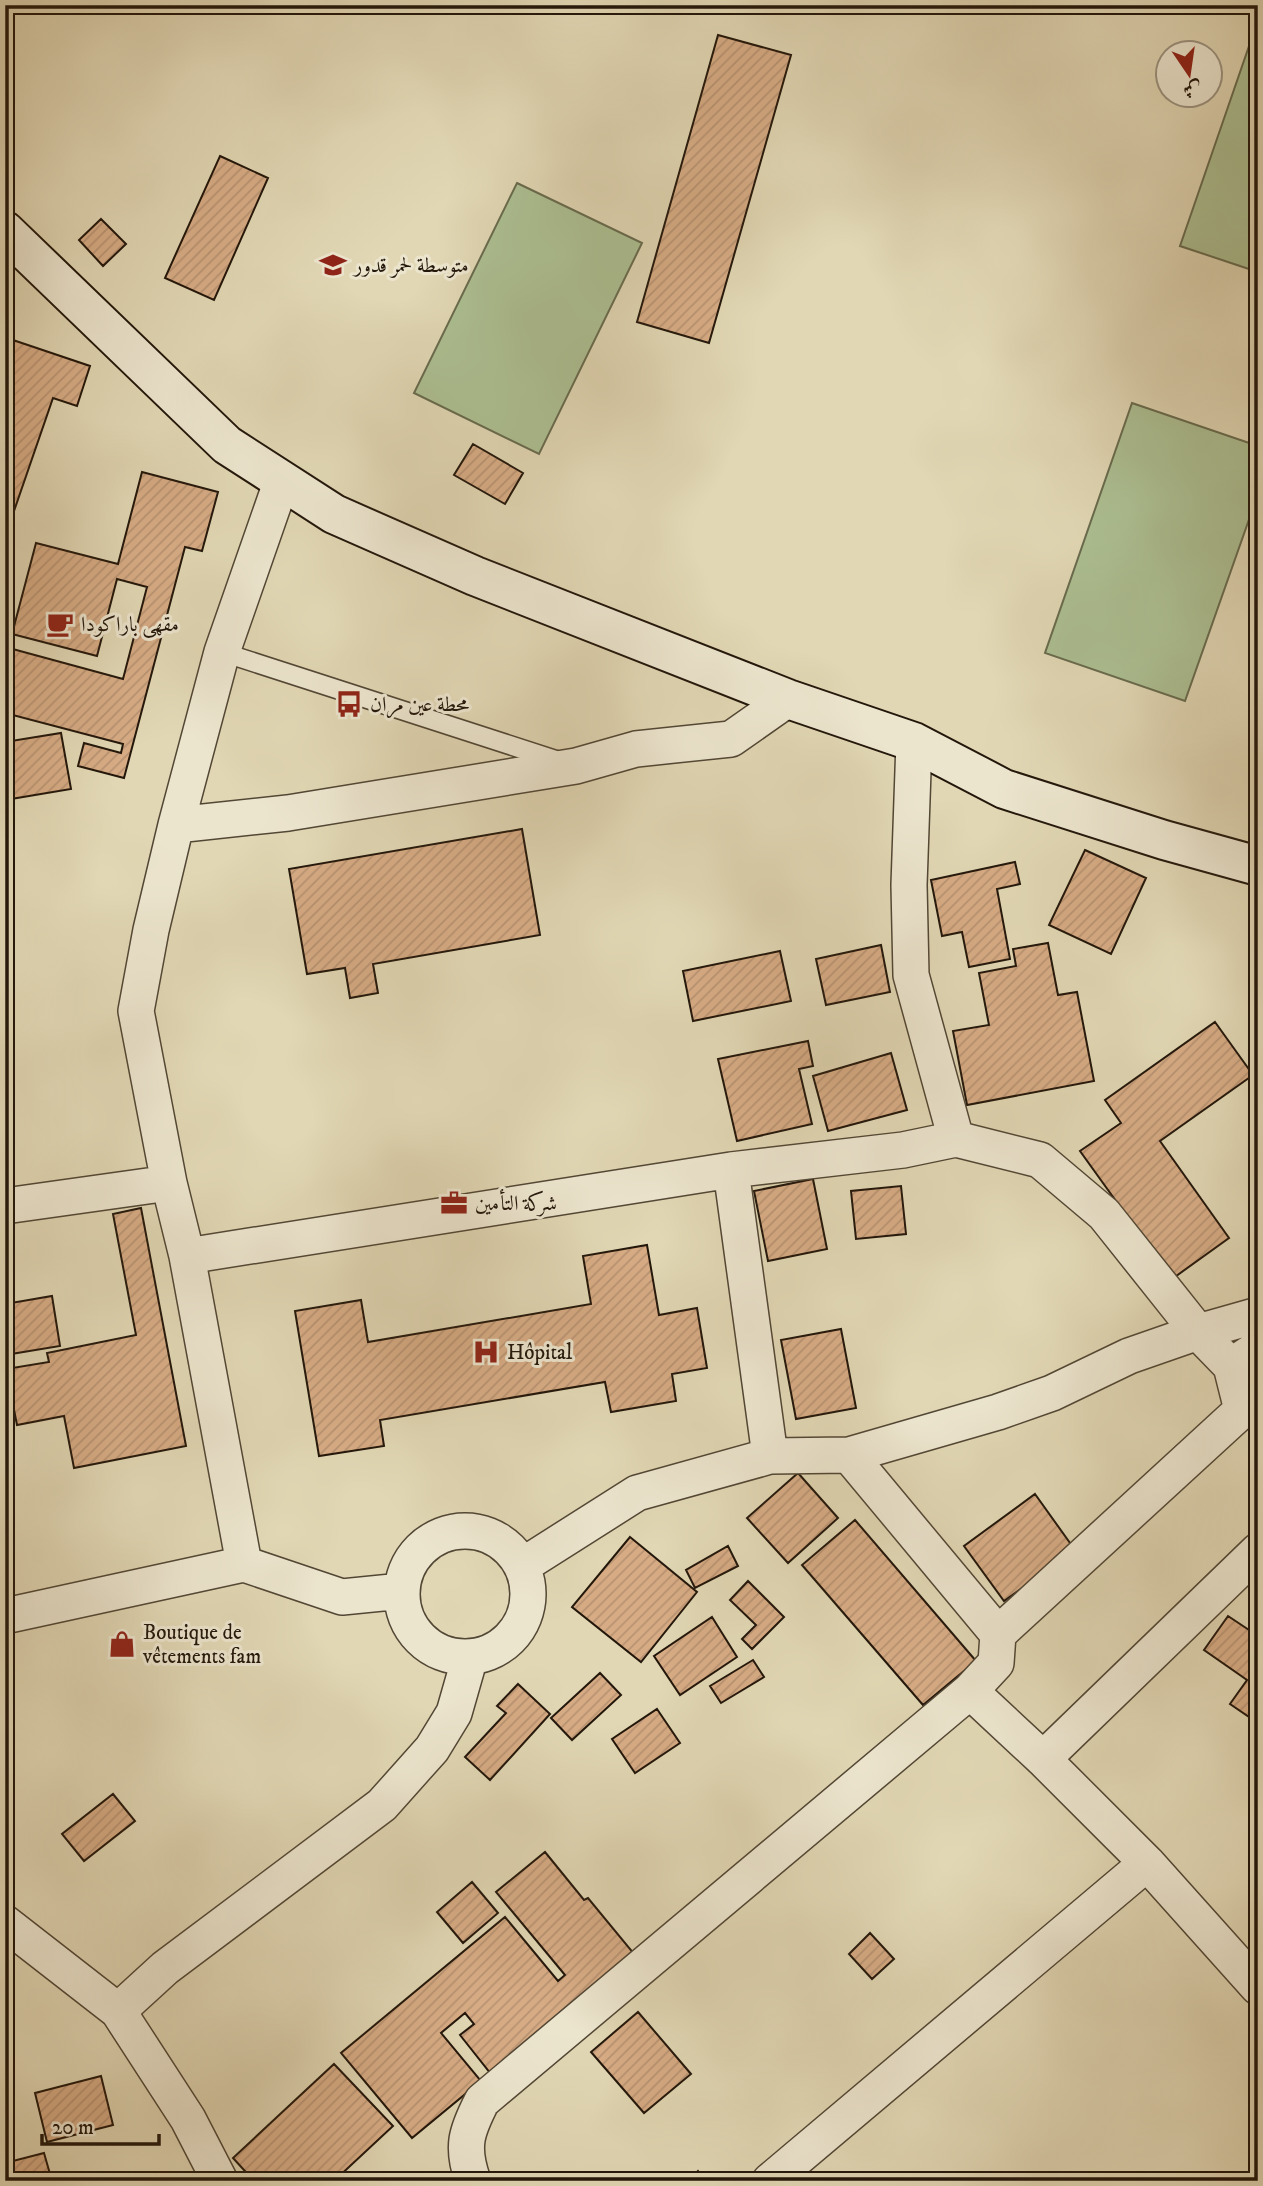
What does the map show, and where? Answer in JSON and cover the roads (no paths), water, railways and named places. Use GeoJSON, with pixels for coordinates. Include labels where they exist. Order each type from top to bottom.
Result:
{"type":"FeatureCollection","features":[{"type":"Feature","properties":{"kind":"main road"},"geometry":{"type":"LineString","coordinates":[[12,246],[227,445],[334,514],[475,576],[788,699],[914,742],[1004,789],[1164,840],[1258,866]]}},
{"type":"Feature","properties":{"kind":"street"},"geometry":{"type":"LineString","coordinates":[[244,1564],[187,1256],[169,1182],[136,1011],[151,930],[176,825],[222,652],[282,480]]}},
{"type":"Feature","properties":{"kind":"street"},"geometry":{"type":"LineString","coordinates":[[176,825],[288,813],[576,766],[636,749],[731,739],[788,699]]}},
{"type":"Feature","properties":{"kind":"street"},"geometry":{"type":"LineString","coordinates":[[914,742],[909,885],[911,975],[956,1139]]}},
{"type":"Feature","properties":{"kind":"street"},"geometry":{"type":"LineString","coordinates":[[187,1256],[731,1170],[903,1150],[956,1139],[1040,1160],[1104,1214],[1198,1332],[1244,1357],[1242,1410],[998,1634],[996,1663],[970,1691],[482,2101],[468,2130],[466,2162],[473,2181]]}},
{"type":"Feature","properties":{"kind":"street"},"geometry":{"type":"LineString","coordinates":[[731,1170],[770,1456]]}},
{"type":"Feature","properties":{"kind":"street"},"geometry":{"type":"LineString","coordinates":[[5,1206],[169,1182]]}},
{"type":"Feature","properties":{"kind":"street"},"geometry":{"type":"LineString","coordinates":[[522,1566],[638,1493],[770,1456],[849,1455],[1052,1394],[1129,1356],[1258,1315]]}},
{"type":"Feature","properties":{"kind":"street"},"geometry":{"type":"LineString","coordinates":[[849,1455],[998,1634]]}},
{"type":"Feature","properties":{"kind":"street"},"geometry":{"type":"LineString","coordinates":[[455,1531],[475,1531],[495,1538],[511,1549],[522,1566],[528,1586],[527,1606],[520,1625],[507,1641],[490,1652],[470,1657],[450,1655],[430,1646],[414,1632],[404,1612],[402,1591],[406,1570],[418,1552],[434,1538],[455,1531]]}},
{"type":"Feature","properties":{"kind":"street"},"geometry":{"type":"LineString","coordinates":[[1042,1759],[1258,1551]]}},
{"type":"Feature","properties":{"kind":"street"},"geometry":{"type":"LineString","coordinates":[[5,1616],[244,1564],[342,1597],[402,1591]]}},
{"type":"Feature","properties":{"kind":"street"},"geometry":{"type":"LineString","coordinates":[[118,2011],[165,1968],[382,1805],[432,1749],[454,1713],[470,1657]]}},
{"type":"Feature","properties":{"kind":"street"},"geometry":{"type":"LineString","coordinates":[[970,1691],[1147,1863],[1258,1987]]}},
{"type":"Feature","properties":{"kind":"street"},"geometry":{"type":"LineString","coordinates":[[770,2181],[1147,1863]]}},
{"type":"Feature","properties":{"kind":"street"},"geometry":{"type":"LineString","coordinates":[[5,1923],[118,2011],[188,2119],[220,2181]]}},
{"type":"Feature","properties":{"kind":"lane"},"geometry":{"type":"LineString","coordinates":[[222,652],[576,766]]}},
{"type":"Feature","properties":{"kind":"place","name":"متوسطة لحمر قدور"},"geometry":{"type":"Point","coordinates":[333,265]}},
{"type":"Feature","properties":{"kind":"place","name":"مقهى باراكودا"},"geometry":{"type":"Point","coordinates":[60,624]}},
{"type":"Feature","properties":{"kind":"place","name":"محطة عين مران"},"geometry":{"type":"Point","coordinates":[349,704]}},
{"type":"Feature","properties":{"kind":"place","name":"شركة التأمين"},"geometry":{"type":"Point","coordinates":[454,1203]}},
{"type":"Feature","properties":{"kind":"place","name":"Hôpital"},"geometry":{"type":"Point","coordinates":[486,1352]}},
{"type":"Feature","properties":{"kind":"place","name":"Boutique de vêtements fam"},"geometry":{"type":"Point","coordinates":[122,1644]}}]}
